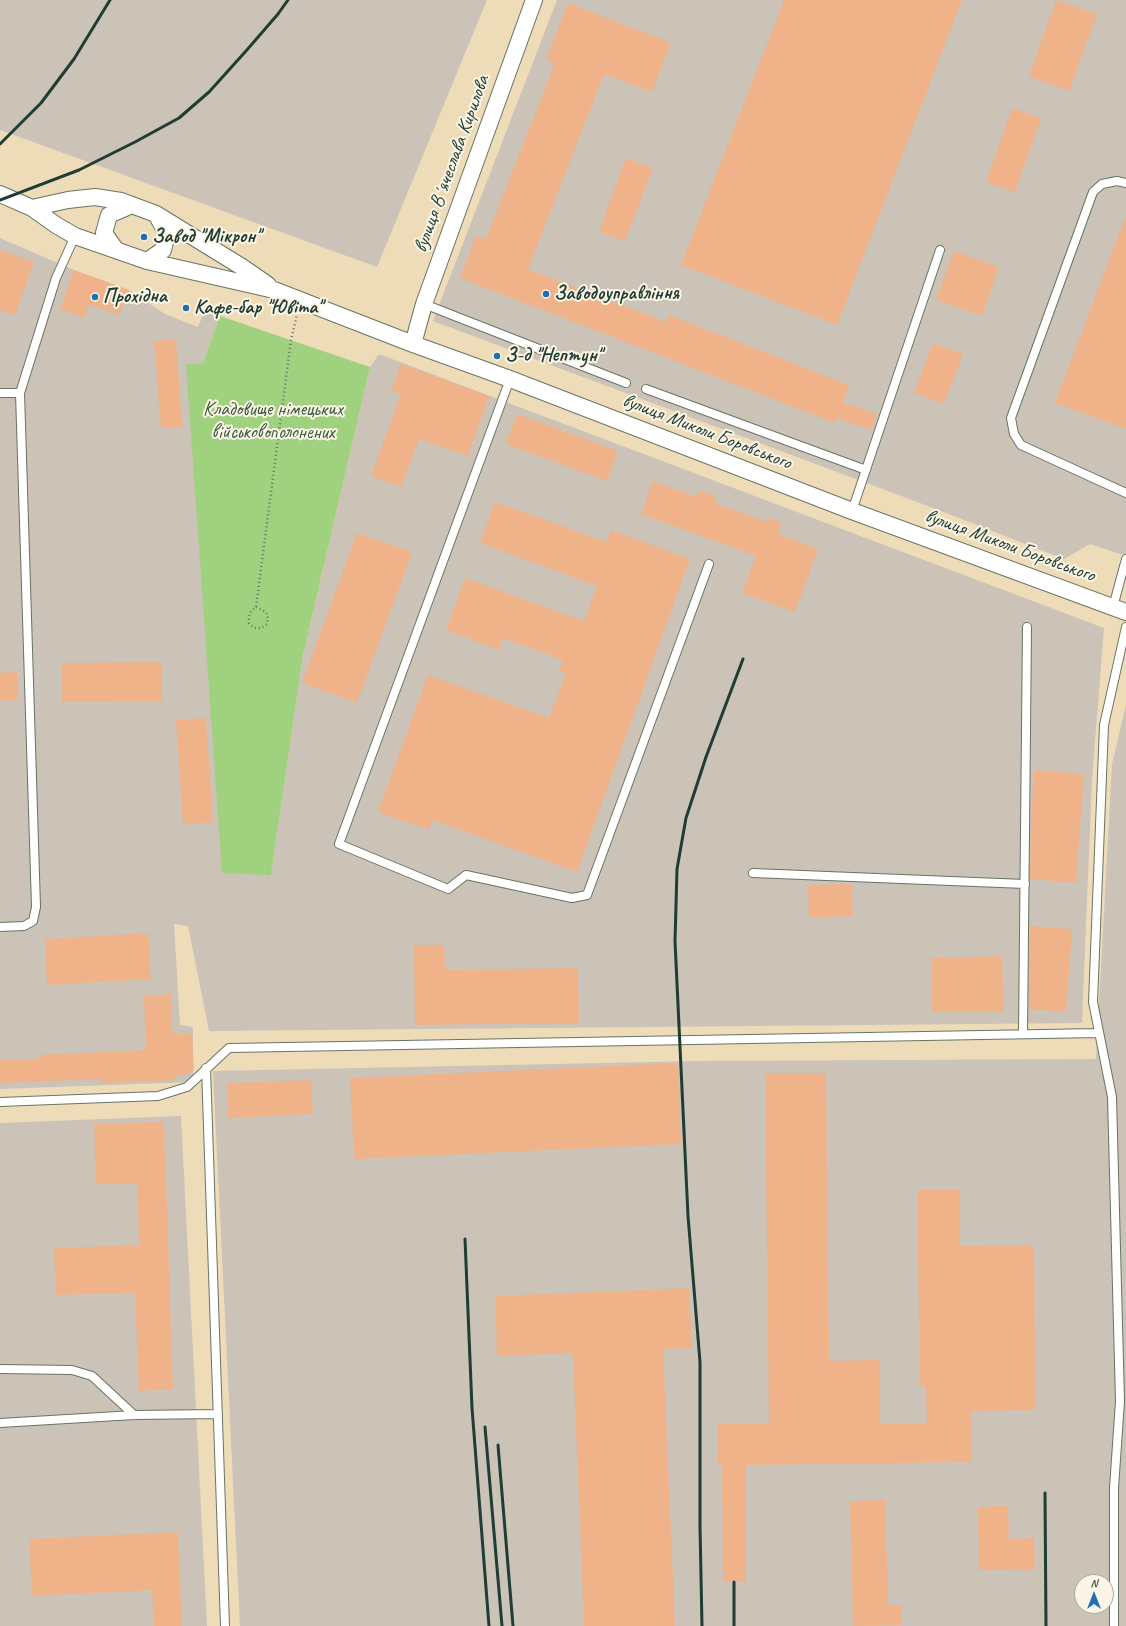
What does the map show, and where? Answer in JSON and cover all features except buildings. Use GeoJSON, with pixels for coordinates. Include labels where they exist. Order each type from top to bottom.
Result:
{"type":"FeatureCollection","features":[{"type":"Feature","properties":{"kind":"street","name":"вулиця Вʼячеслава Кирилова"},"geometry":{"type":"LineString","coordinates":[[413,344],[424,304],[534,0]]}},
{"type":"Feature","properties":{"kind":"street","name":"вулиця Миколи Боровського"},"geometry":{"type":"LineString","coordinates":[[0,194],[32,208],[75,236],[147,260],[274,290],[852,511],[1119,609]]}},
{"type":"Feature","properties":{"kind":"street","name":"вулиця Миколи Боровського"},"geometry":{"type":"LineString","coordinates":[[32,208],[68,200],[95,197],[121,201],[156,214],[242,267],[274,290]]}},
{"type":"Feature","properties":{"kind":"street"},"geometry":{"type":"LineString","coordinates":[[116,250],[104,233],[109,215],[132,205]]}},
{"type":"Feature","properties":{"kind":"street"},"geometry":{"type":"LineString","coordinates":[[147,260],[163,250],[167,234],[156,214]]}},
{"type":"Feature","properties":{"kind":"lane"},"geometry":{"type":"LineString","coordinates":[[1126,183],[1116,181],[1102,184],[1093,192],[1011,418],[1014,434],[1021,445],[1126,492]]}},
{"type":"Feature","properties":{"kind":"lane"},"geometry":{"type":"LineString","coordinates":[[0,927],[24,926],[33,921],[36,907],[20,393],[56,278],[75,236]]}},
{"type":"Feature","properties":{"kind":"lane"},"geometry":{"type":"LineString","coordinates":[[852,511],[940,250]]}},
{"type":"Feature","properties":{"kind":"lane"},"geometry":{"type":"LineString","coordinates":[[424,304],[626,383]]}},
{"type":"Feature","properties":{"kind":"lane"},"geometry":{"type":"LineString","coordinates":[[510,379],[339,844],[448,889],[466,875],[572,898],[587,895],[709,564]]}},
{"type":"Feature","properties":{"kind":"lane"},"geometry":{"type":"LineString","coordinates":[[646,389],[866,470]]}},
{"type":"Feature","properties":{"kind":"lane"},"geometry":{"type":"LineString","coordinates":[[0,393],[20,393]]}},
{"type":"Feature","properties":{"kind":"lane"},"geometry":{"type":"LineString","coordinates":[[1119,609],[1126,559]]}},
{"type":"Feature","properties":{"kind":"lane"},"geometry":{"type":"LineString","coordinates":[[1023,1034],[1027,627]]}},
{"type":"Feature","properties":{"kind":"lane"},"geometry":{"type":"LineString","coordinates":[[1114,1626],[1114,1488],[1120,1401],[1112,1096],[1093,1002],[1104,725],[1126,627]]}},
{"type":"Feature","properties":{"kind":"lane"},"geometry":{"type":"LineString","coordinates":[[753,873],[1025,884]]}},
{"type":"Feature","properties":{"kind":"lane"},"geometry":{"type":"LineString","coordinates":[[0,1102],[158,1096],[187,1086],[229,1048],[1099,1033]]}},
{"type":"Feature","properties":{"kind":"lane"},"geometry":{"type":"LineString","coordinates":[[206,1068],[226,1626]]}},
{"type":"Feature","properties":{"kind":"lane"},"geometry":{"type":"LineString","coordinates":[[0,1369],[72,1370],[92,1376],[134,1415]]}},
{"type":"Feature","properties":{"kind":"lane"},"geometry":{"type":"LineString","coordinates":[[0,1423],[134,1415],[218,1414]]}},
{"type":"Feature","properties":{"kind":"path"},"geometry":{"type":"LineString","coordinates":[[256,607],[292,340],[300,300]]}},
{"type":"Feature","properties":{"kind":"path"},"geometry":{"type":"LineString","coordinates":[[256,607],[266,612],[268,618],[267,624],[261,628],[254,628],[249,623],[251,610],[256,607]]}},
{"type":"Feature","properties":{"kind":"shaded area"},"geometry":{"type":"Polygon","coordinates":[[[0,0],[487,0],[377,267],[0,130],[0,0]]]}},
{"type":"Feature","properties":{"kind":"shaded area"},"geometry":{"type":"Polygon","coordinates":[[[557,0],[1126,0],[1126,556],[1090,544],[1064,559],[928,506],[433,321],[557,0]]]}},
{"type":"Feature","properties":{"kind":"shaded area"},"geometry":{"type":"Polygon","coordinates":[[[0,238],[74,270],[129,290],[165,314],[198,327],[209,301],[220,316],[203,363],[187,364],[271,875],[303,655],[370,367],[379,354],[1104,628],[1092,779],[1082,1023],[209,1031],[188,926],[174,924],[180,1025],[193,1027],[193,1082],[0,1089],[0,238]]]}},
{"type":"Feature","properties":{"kind":"shaded area"},"geometry":{"type":"Polygon","coordinates":[[[1126,705],[1126,1626],[240,1626],[213,1071],[701,1061],[1096,1059],[1112,764],[1126,705]]]}},
{"type":"Feature","properties":{"kind":"shaded area"},"geometry":{"type":"Polygon","coordinates":[[[181,1116],[207,1626],[0,1626],[0,1123],[181,1116]]]}},
{"type":"Feature","properties":{"kind":"green space","name":"Кладовище німецьких військовополонених"},"geometry":{"type":"Polygon","coordinates":[[[220,316],[370,367],[303,655],[271,875],[222,873],[186,364],[203,363],[220,316]]]}},
{"type":"Feature","properties":{"kind":"railway"},"geometry":{"type":"LineString","coordinates":[[0,144],[41,103],[74,59],[110,0]]}},
{"type":"Feature","properties":{"kind":"railway"},"geometry":{"type":"LineString","coordinates":[[0,200],[79,170],[179,118],[209,92],[278,14],[288,0]]}},
{"type":"Feature","properties":{"kind":"railway"},"geometry":{"type":"LineString","coordinates":[[702,1626],[700,1526],[700,1362],[688,1216],[675,941],[677,869],[686,818],[706,757],[743,659]]}},
{"type":"Feature","properties":{"kind":"railway"},"geometry":{"type":"LineString","coordinates":[[465,1239],[472,1408],[489,1626]]}},
{"type":"Feature","properties":{"kind":"railway"},"geometry":{"type":"LineString","coordinates":[[485,1427],[502,1626]]}},
{"type":"Feature","properties":{"kind":"railway"},"geometry":{"type":"LineString","coordinates":[[498,1445],[513,1626]]}},
{"type":"Feature","properties":{"kind":"railway"},"geometry":{"type":"LineString","coordinates":[[1045,1493],[1046,1626]]}},
{"type":"Feature","properties":{"kind":"railway"},"geometry":{"type":"LineString","coordinates":[[734,1582],[734,1626]]}},
{"type":"Feature","properties":{"kind":"place","name":"Завод \"Мікрон\""},"geometry":{"type":"Point","coordinates":[144,237]}},
{"type":"Feature","properties":{"kind":"place","name":"Заводоуправління"},"geometry":{"type":"Point","coordinates":[546,294]}},
{"type":"Feature","properties":{"kind":"place","name":"Прохідна"},"geometry":{"type":"Point","coordinates":[95,297]}},
{"type":"Feature","properties":{"kind":"place","name":"Кафе-бар \"Ювіта\""},"geometry":{"type":"Point","coordinates":[186,308]}},
{"type":"Feature","properties":{"kind":"place","name":"З-д \"Нептун\""},"geometry":{"type":"Point","coordinates":[497,356]}}]}
